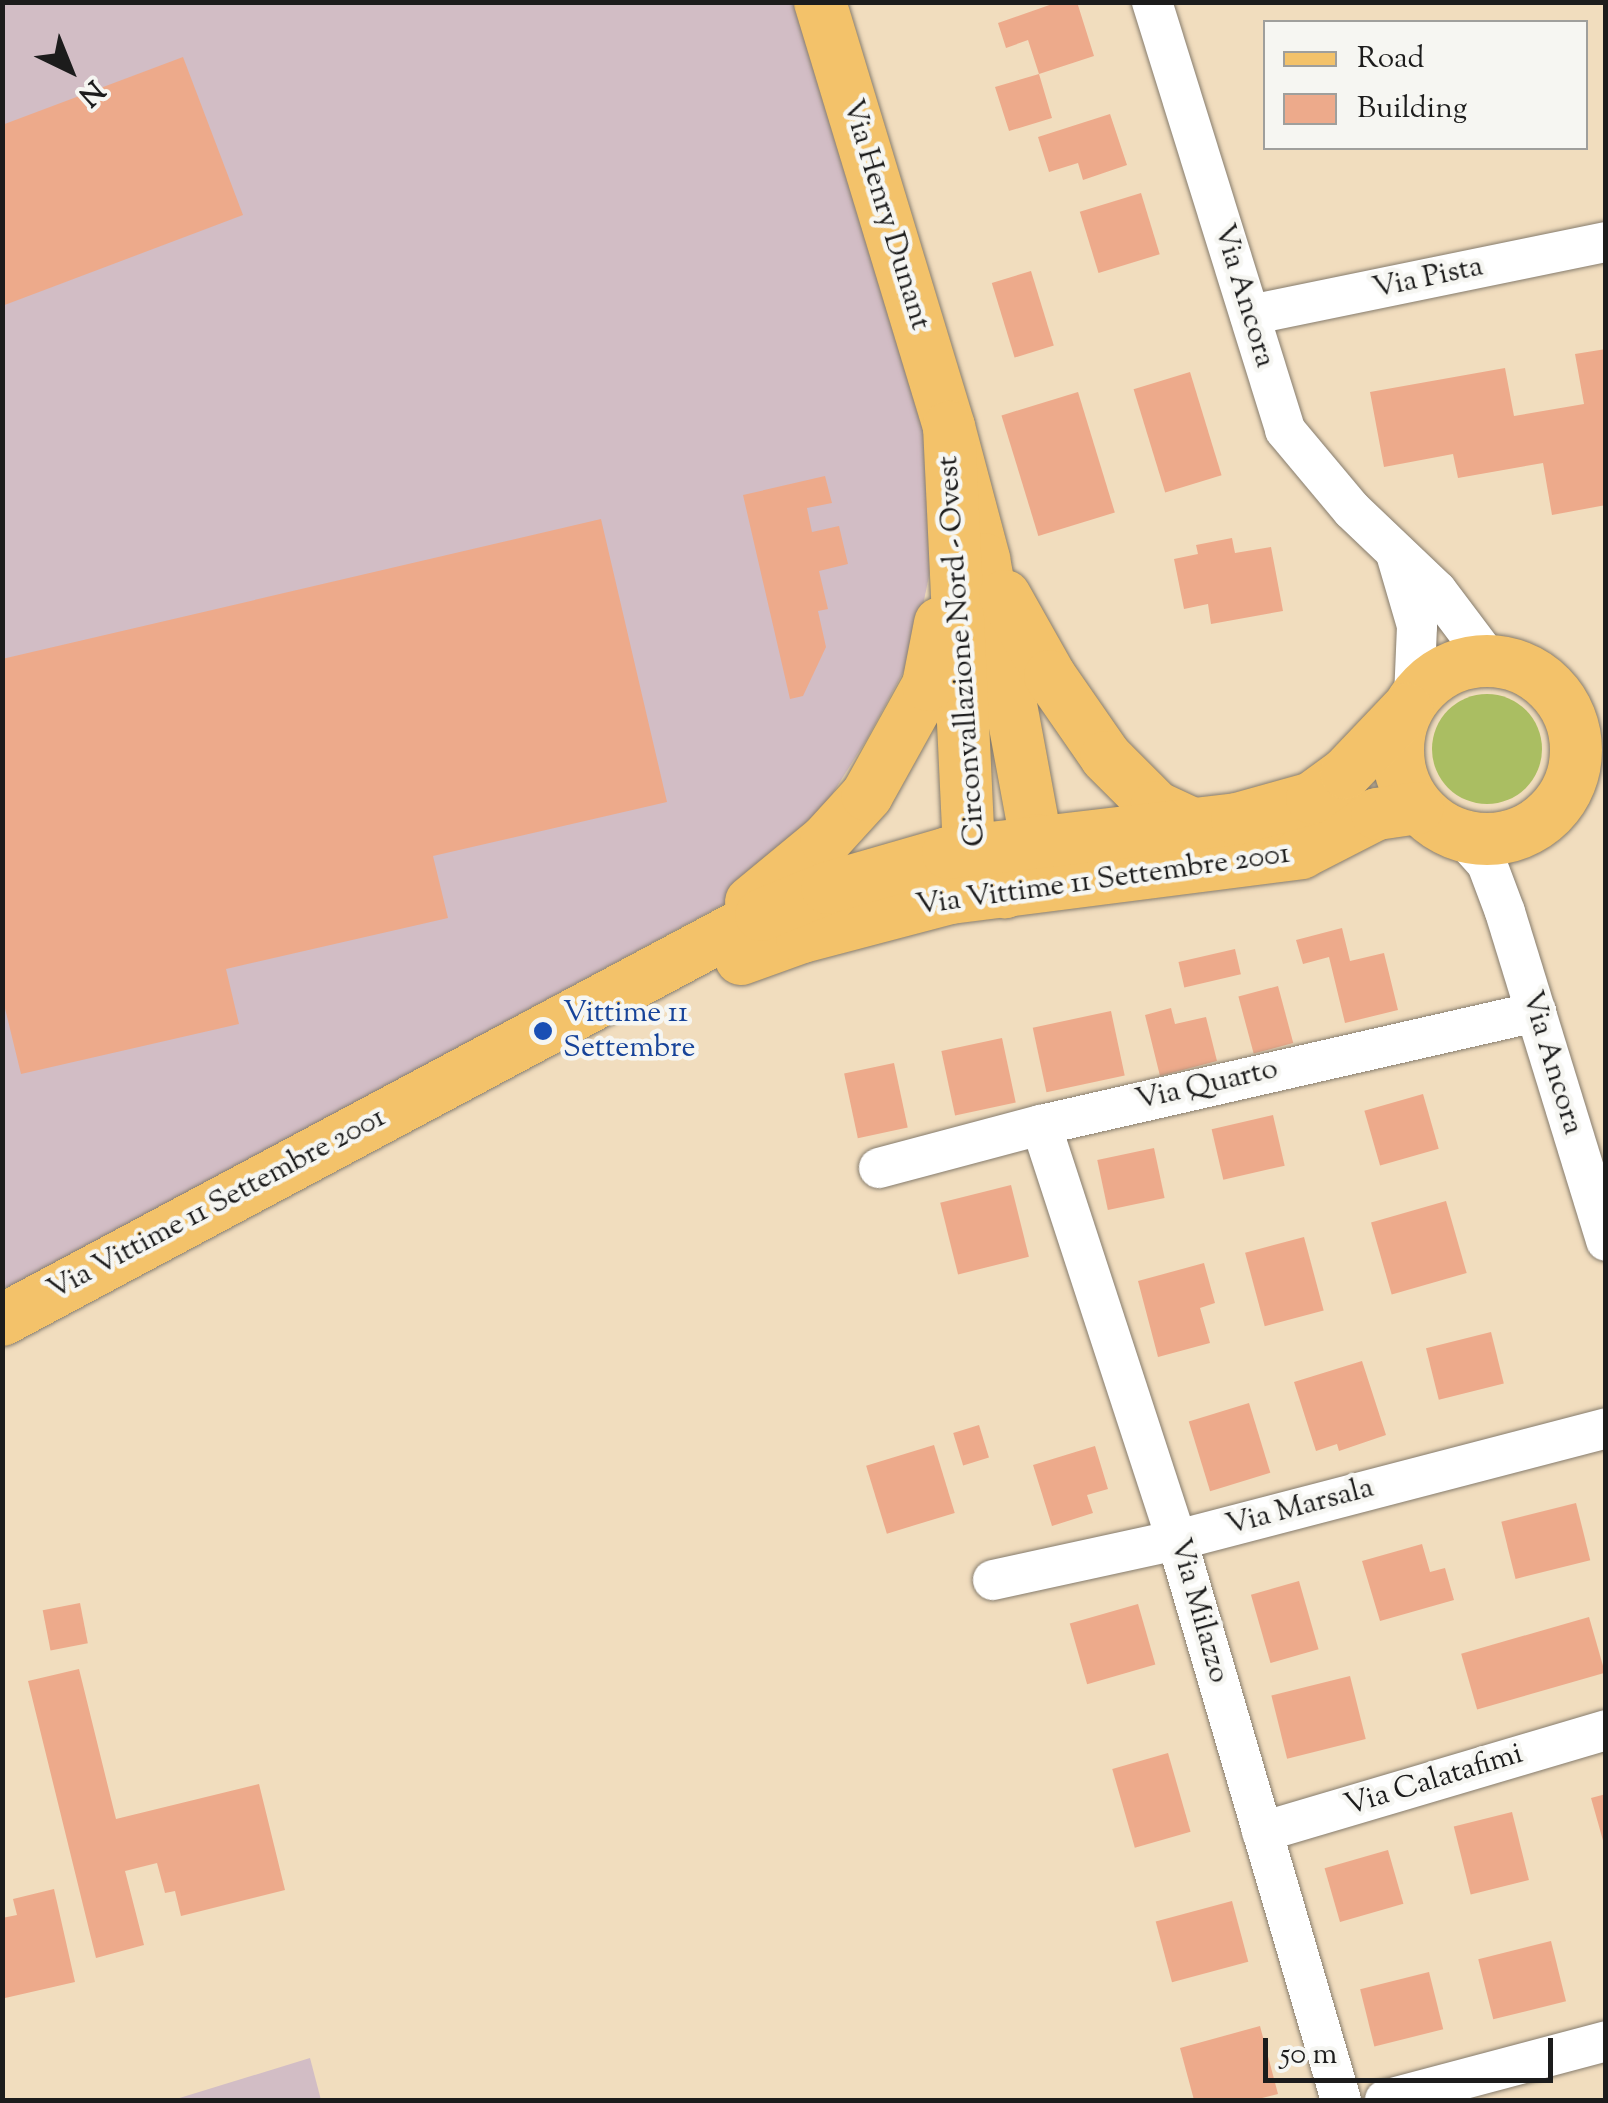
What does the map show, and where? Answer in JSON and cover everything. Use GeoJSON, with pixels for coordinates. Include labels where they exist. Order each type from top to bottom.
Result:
{"type":"FeatureCollection","features":[{"type":"Feature","properties":{"kind":"main road","name":"Via Henry Dunant"},"geometry":{"type":"LineString","coordinates":[[820,2],[949,427]]}},
{"type":"Feature","properties":{"kind":"main road","name":"Circonvallazione Nord - Ovest"},"geometry":{"type":"LineString","coordinates":[[949,427],[968,558],[1036,840],[1005,892],[970,850],[968,558]]}},
{"type":"Feature","properties":{"kind":"main road","name":"Circonvallazione Nord - Ovest"},"geometry":{"type":"LineString","coordinates":[[968,558],[1106,756],[1156,807],[1190,823]]}},
{"type":"Feature","properties":{"kind":"main road"},"geometry":{"type":"LineString","coordinates":[[550,1027],[772,888],[867,795],[928,686],[968,558]]}},
{"type":"Feature","properties":{"kind":"main road"},"geometry":{"type":"LineString","coordinates":[[1410,704],[1448,669],[1489,660],[1516,666],[1544,680],[1588,728],[1576,752],[1571,780],[1582,806],[1500,839],[1462,837]]}},
{"type":"Feature","properties":{"kind":"main road","name":"Via Ancora"},"geometry":{"type":"LineString","coordinates":[[1410,704],[1399,731],[1400,776],[1418,808],[1433,822],[1462,837]]}},
{"type":"Feature","properties":{"kind":"main road","name":"Via Vittime 11 Settembre 2001"},"geometry":{"type":"LineString","coordinates":[[2,1320],[760,915],[828,888],[970,850],[1237,819],[1312,798],[1346,773],[1410,704]]}},
{"type":"Feature","properties":{"kind":"main road","name":"Via Vittime 11 Settembre 2001"},"geometry":{"type":"LineString","coordinates":[[550,1027],[802,937],[951,898],[1301,853],[1377,814],[1418,808]]}},
{"type":"Feature","properties":{"kind":"street","name":"Via Ancora"},"geometry":{"type":"LineString","coordinates":[[1152,2],[1286,430],[1302,455],[1396,554],[1437,591],[1489,660]]}},
{"type":"Feature","properties":{"kind":"street","name":"Via Pista"},"geometry":{"type":"LineString","coordinates":[[1250,316],[1606,242]]}},
{"type":"Feature","properties":{"kind":"street","name":"Via Ancora"},"geometry":{"type":"LineString","coordinates":[[1396,554],[1417,626],[1410,704]]}},
{"type":"Feature","properties":{"kind":"street","name":"Via Ancora"},"geometry":{"type":"LineString","coordinates":[[1462,837],[1487,864],[1606,1240]]}},
{"type":"Feature","properties":{"kind":"street","name":"Via Quarto"},"geometry":{"type":"LineString","coordinates":[[879,1168],[1041,1125],[1536,1012]]}},
{"type":"Feature","properties":{"kind":"street","name":"Via Milazzo"},"geometry":{"type":"LineString","coordinates":[[1041,1125],[1178,1540],[1341,2100]]}},
{"type":"Feature","properties":{"kind":"street","name":"Via Marsala"},"geometry":{"type":"LineString","coordinates":[[993,1580],[1178,1540],[1606,1428]]}},
{"type":"Feature","properties":{"kind":"street","name":"Via Calatafimi"},"geometry":{"type":"LineString","coordinates":[[1262,1832],[1606,1730]]}},
{"type":"Feature","properties":{"kind":"street"},"geometry":{"type":"LineString","coordinates":[[1385,2100],[1606,2041]]}},
{"type":"Feature","properties":{"kind":"shaded area"},"geometry":{"type":"Polygon","coordinates":[[[3,3],[805,3],[929,428],[936,542],[913,654],[867,739],[807,834],[737,897],[14,1286],[3,1287],[3,3]]]}},
{"type":"Feature","properties":{"kind":"shaded area"},"geometry":{"type":"Polygon","coordinates":[[[310,2058],[321,2100],[173,2100],[310,2058]]]}},
{"type":"Feature","properties":{"kind":"green space"},"geometry":{"type":"Polygon","coordinates":[[[1487,694],[1508,698],[1526,710],[1538,728],[1542,749],[1538,770],[1526,788],[1508,800],[1487,804],[1466,800],[1448,788],[1436,770],[1432,749],[1436,728],[1448,710],[1466,698],[1487,694]]]}},
{"type":"Feature","properties":{"kind":"building"},"geometry":{"type":"Polygon","coordinates":[[[1058,2],[1077,2],[1094,56],[1039,74],[1028,40],[1006,48],[998,23],[1058,2]]]}},
{"type":"Feature","properties":{"kind":"building"},"geometry":{"type":"Polygon","coordinates":[[[183,57],[243,215],[2,306],[2,125],[183,57]]]}},
{"type":"Feature","properties":{"kind":"building"},"geometry":{"type":"Polygon","coordinates":[[[1039,74],[1052,118],[1009,131],[995,87],[1039,74]]]}},
{"type":"Feature","properties":{"kind":"building"},"geometry":{"type":"Polygon","coordinates":[[[1110,114],[1127,165],[1083,180],[1078,163],[1049,172],[1038,137],[1110,114]]]}},
{"type":"Feature","properties":{"kind":"building"},"geometry":{"type":"Polygon","coordinates":[[[1141,193],[1160,254],[1099,273],[1080,212],[1141,193]]]}},
{"type":"Feature","properties":{"kind":"building"},"geometry":{"type":"Polygon","coordinates":[[[1031,271],[1054,346],[1015,358],[992,283],[1031,271]]]}},
{"type":"Feature","properties":{"kind":"building"},"geometry":{"type":"Polygon","coordinates":[[[1606,349],[1606,505],[1552,515],[1543,463],[1458,478],[1453,454],[1384,467],[1370,392],[1505,368],[1514,416],[1584,404],[1575,354],[1606,349]]]}},
{"type":"Feature","properties":{"kind":"building"},"geometry":{"type":"Polygon","coordinates":[[[1190,372],[1222,475],[1165,493],[1134,389],[1190,372]]]}},
{"type":"Feature","properties":{"kind":"building"},"geometry":{"type":"Polygon","coordinates":[[[1078,392],[1115,512],[1038,536],[1001,415],[1078,392]]]}},
{"type":"Feature","properties":{"kind":"building"},"geometry":{"type":"Polygon","coordinates":[[[825,476],[832,503],[807,508],[812,532],[839,526],[848,564],[819,571],[828,609],[818,611],[826,647],[803,696],[790,699],[743,495],[825,476]]]}},
{"type":"Feature","properties":{"kind":"building"},"geometry":{"type":"Polygon","coordinates":[[[601,519],[667,802],[433,856],[448,918],[226,969],[239,1024],[21,1074],[2,996],[2,659],[601,519]]]}},
{"type":"Feature","properties":{"kind":"building"},"geometry":{"type":"Polygon","coordinates":[[[1232,538],[1235,553],[1271,547],[1283,611],[1211,624],[1208,604],[1184,609],[1174,559],[1198,554],[1196,545],[1232,538]]]}},
{"type":"Feature","properties":{"kind":"building"},"geometry":{"type":"Polygon","coordinates":[[[1342,928],[1350,961],[1384,953],[1398,1010],[1345,1023],[1329,957],[1303,964],[1296,940],[1342,928]]]}},
{"type":"Feature","properties":{"kind":"building"},"geometry":{"type":"Polygon","coordinates":[[[1235,949],[1241,974],[1184,987],[1178,962],[1235,949]]]}},
{"type":"Feature","properties":{"kind":"building"},"geometry":{"type":"Polygon","coordinates":[[[1278,986],[1293,1043],[1254,1054],[1238,997],[1278,986]]]}},
{"type":"Feature","properties":{"kind":"building"},"geometry":{"type":"Polygon","coordinates":[[[1171,1008],[1175,1024],[1206,1017],[1217,1061],[1160,1076],[1145,1015],[1171,1008]]]}},
{"type":"Feature","properties":{"kind":"building"},"geometry":{"type":"Polygon","coordinates":[[[1111,1011],[1125,1076],[1046,1092],[1033,1028],[1111,1011]]]}},
{"type":"Feature","properties":{"kind":"building"},"geometry":{"type":"Polygon","coordinates":[[[1002,1038],[1016,1103],[955,1115],[941,1051],[1002,1038]]]}},
{"type":"Feature","properties":{"kind":"building"},"geometry":{"type":"Polygon","coordinates":[[[894,1063],[908,1128],[858,1138],[844,1074],[894,1063]]]}},
{"type":"Feature","properties":{"kind":"building"},"geometry":{"type":"Polygon","coordinates":[[[1423,1094],[1439,1149],[1380,1166],[1364,1111],[1423,1094]]]}},
{"type":"Feature","properties":{"kind":"building"},"geometry":{"type":"Polygon","coordinates":[[[1273,1115],[1285,1166],[1223,1180],[1212,1129],[1273,1115]]]}},
{"type":"Feature","properties":{"kind":"building"},"geometry":{"type":"Polygon","coordinates":[[[1154,1148],[1165,1198],[1108,1210],[1097,1160],[1154,1148]]]}},
{"type":"Feature","properties":{"kind":"building"},"geometry":{"type":"Polygon","coordinates":[[[1011,1185],[1029,1257],[958,1274],[940,1203],[1011,1185]]]}},
{"type":"Feature","properties":{"kind":"building"},"geometry":{"type":"Polygon","coordinates":[[[1446,1201],[1467,1273],[1392,1295],[1371,1222],[1446,1201]]]}},
{"type":"Feature","properties":{"kind":"building"},"geometry":{"type":"Polygon","coordinates":[[[1304,1237],[1324,1310],[1265,1326],[1245,1253],[1304,1237]]]}},
{"type":"Feature","properties":{"kind":"building"},"geometry":{"type":"Polygon","coordinates":[[[1204,1263],[1215,1303],[1200,1308],[1210,1343],[1158,1357],[1138,1281],[1204,1263]]]}},
{"type":"Feature","properties":{"kind":"building"},"geometry":{"type":"Polygon","coordinates":[[[1491,1332],[1504,1383],[1439,1400],[1426,1348],[1491,1332]]]}},
{"type":"Feature","properties":{"kind":"building"},"geometry":{"type":"Polygon","coordinates":[[[1362,1361],[1386,1435],[1339,1451],[1337,1444],[1316,1451],[1294,1382],[1362,1361]]]}},
{"type":"Feature","properties":{"kind":"building"},"geometry":{"type":"Polygon","coordinates":[[[1249,1403],[1270,1473],[1210,1491],[1189,1421],[1249,1403]]]}},
{"type":"Feature","properties":{"kind":"building"},"geometry":{"type":"Polygon","coordinates":[[[979,1425],[989,1458],[963,1465],[953,1433],[979,1425]]]}},
{"type":"Feature","properties":{"kind":"building"},"geometry":{"type":"Polygon","coordinates":[[[934,1445],[955,1513],[887,1534],[866,1466],[934,1445]]]}},
{"type":"Feature","properties":{"kind":"building"},"geometry":{"type":"Polygon","coordinates":[[[1095,1446],[1108,1489],[1087,1495],[1093,1513],[1052,1526],[1033,1465],[1095,1446]]]}},
{"type":"Feature","properties":{"kind":"building"},"geometry":{"type":"Polygon","coordinates":[[[1576,1503],[1590,1560],[1516,1579],[1501,1522],[1576,1503]]]}},
{"type":"Feature","properties":{"kind":"building"},"geometry":{"type":"Polygon","coordinates":[[[1422,1544],[1430,1572],[1445,1568],[1454,1600],[1380,1621],[1362,1561],[1422,1544]]]}},
{"type":"Feature","properties":{"kind":"building"},"geometry":{"type":"Polygon","coordinates":[[[1299,1581],[1319,1649],[1271,1663],[1251,1595],[1299,1581]]]}},
{"type":"Feature","properties":{"kind":"building"},"geometry":{"type":"Polygon","coordinates":[[[80,1603],[88,1643],[51,1650],[43,1610],[80,1603]]]}},
{"type":"Feature","properties":{"kind":"building"},"geometry":{"type":"Polygon","coordinates":[[[1138,1604],[1155,1665],[1087,1684],[1070,1624],[1138,1604]]]}},
{"type":"Feature","properties":{"kind":"building"},"geometry":{"type":"Polygon","coordinates":[[[1589,1617],[1605,1673],[1477,1709],[1461,1654],[1589,1617]]]}},
{"type":"Feature","properties":{"kind":"building"},"geometry":{"type":"Polygon","coordinates":[[[79,1669],[116,1819],[259,1784],[285,1890],[181,1916],[175,1891],[165,1893],[157,1863],[125,1871],[144,1945],[96,1958],[28,1681],[79,1669]]]}},
{"type":"Feature","properties":{"kind":"building"},"geometry":{"type":"Polygon","coordinates":[[[1350,1676],[1366,1739],[1287,1759],[1271,1696],[1350,1676]]]}},
{"type":"Feature","properties":{"kind":"building"},"geometry":{"type":"Polygon","coordinates":[[[1168,1753],[1191,1832],[1135,1848],[1112,1769],[1168,1753]]]}},
{"type":"Feature","properties":{"kind":"building"},"geometry":{"type":"Polygon","coordinates":[[[1606,1794],[1606,1843],[1604,1844],[1591,1798],[1606,1794]]]}},
{"type":"Feature","properties":{"kind":"building"},"geometry":{"type":"Polygon","coordinates":[[[1512,1812],[1529,1880],[1471,1894],[1454,1827],[1512,1812]]]}},
{"type":"Feature","properties":{"kind":"building"},"geometry":{"type":"Polygon","coordinates":[[[1388,1850],[1403,1904],[1340,1922],[1325,1868],[1388,1850]]]}},
{"type":"Feature","properties":{"kind":"building"},"geometry":{"type":"Polygon","coordinates":[[[54,1889],[75,1982],[5,1998],[2,1918],[17,1915],[13,1899],[54,1889]]]}},
{"type":"Feature","properties":{"kind":"building"},"geometry":{"type":"Polygon","coordinates":[[[1232,1901],[1248,1962],[1172,1982],[1156,1921],[1232,1901]]]}},
{"type":"Feature","properties":{"kind":"building"},"geometry":{"type":"Polygon","coordinates":[[[1551,1941],[1566,2001],[1493,2019],[1478,1959],[1551,1941]]]}},
{"type":"Feature","properties":{"kind":"building"},"geometry":{"type":"Polygon","coordinates":[[[1429,1972],[1443,2029],[1374,2046],[1360,1989],[1429,1972]]]}},
{"type":"Feature","properties":{"kind":"building"},"geometry":{"type":"Polygon","coordinates":[[[1260,2026],[1278,2094],[1254,2100],[1194,2100],[1180,2048],[1260,2026]]]}},
{"type":"Feature","properties":{"kind":"place","name":"Vittime 11 Settembre"},"geometry":{"type":"Point","coordinates":[543,1031]}}]}
